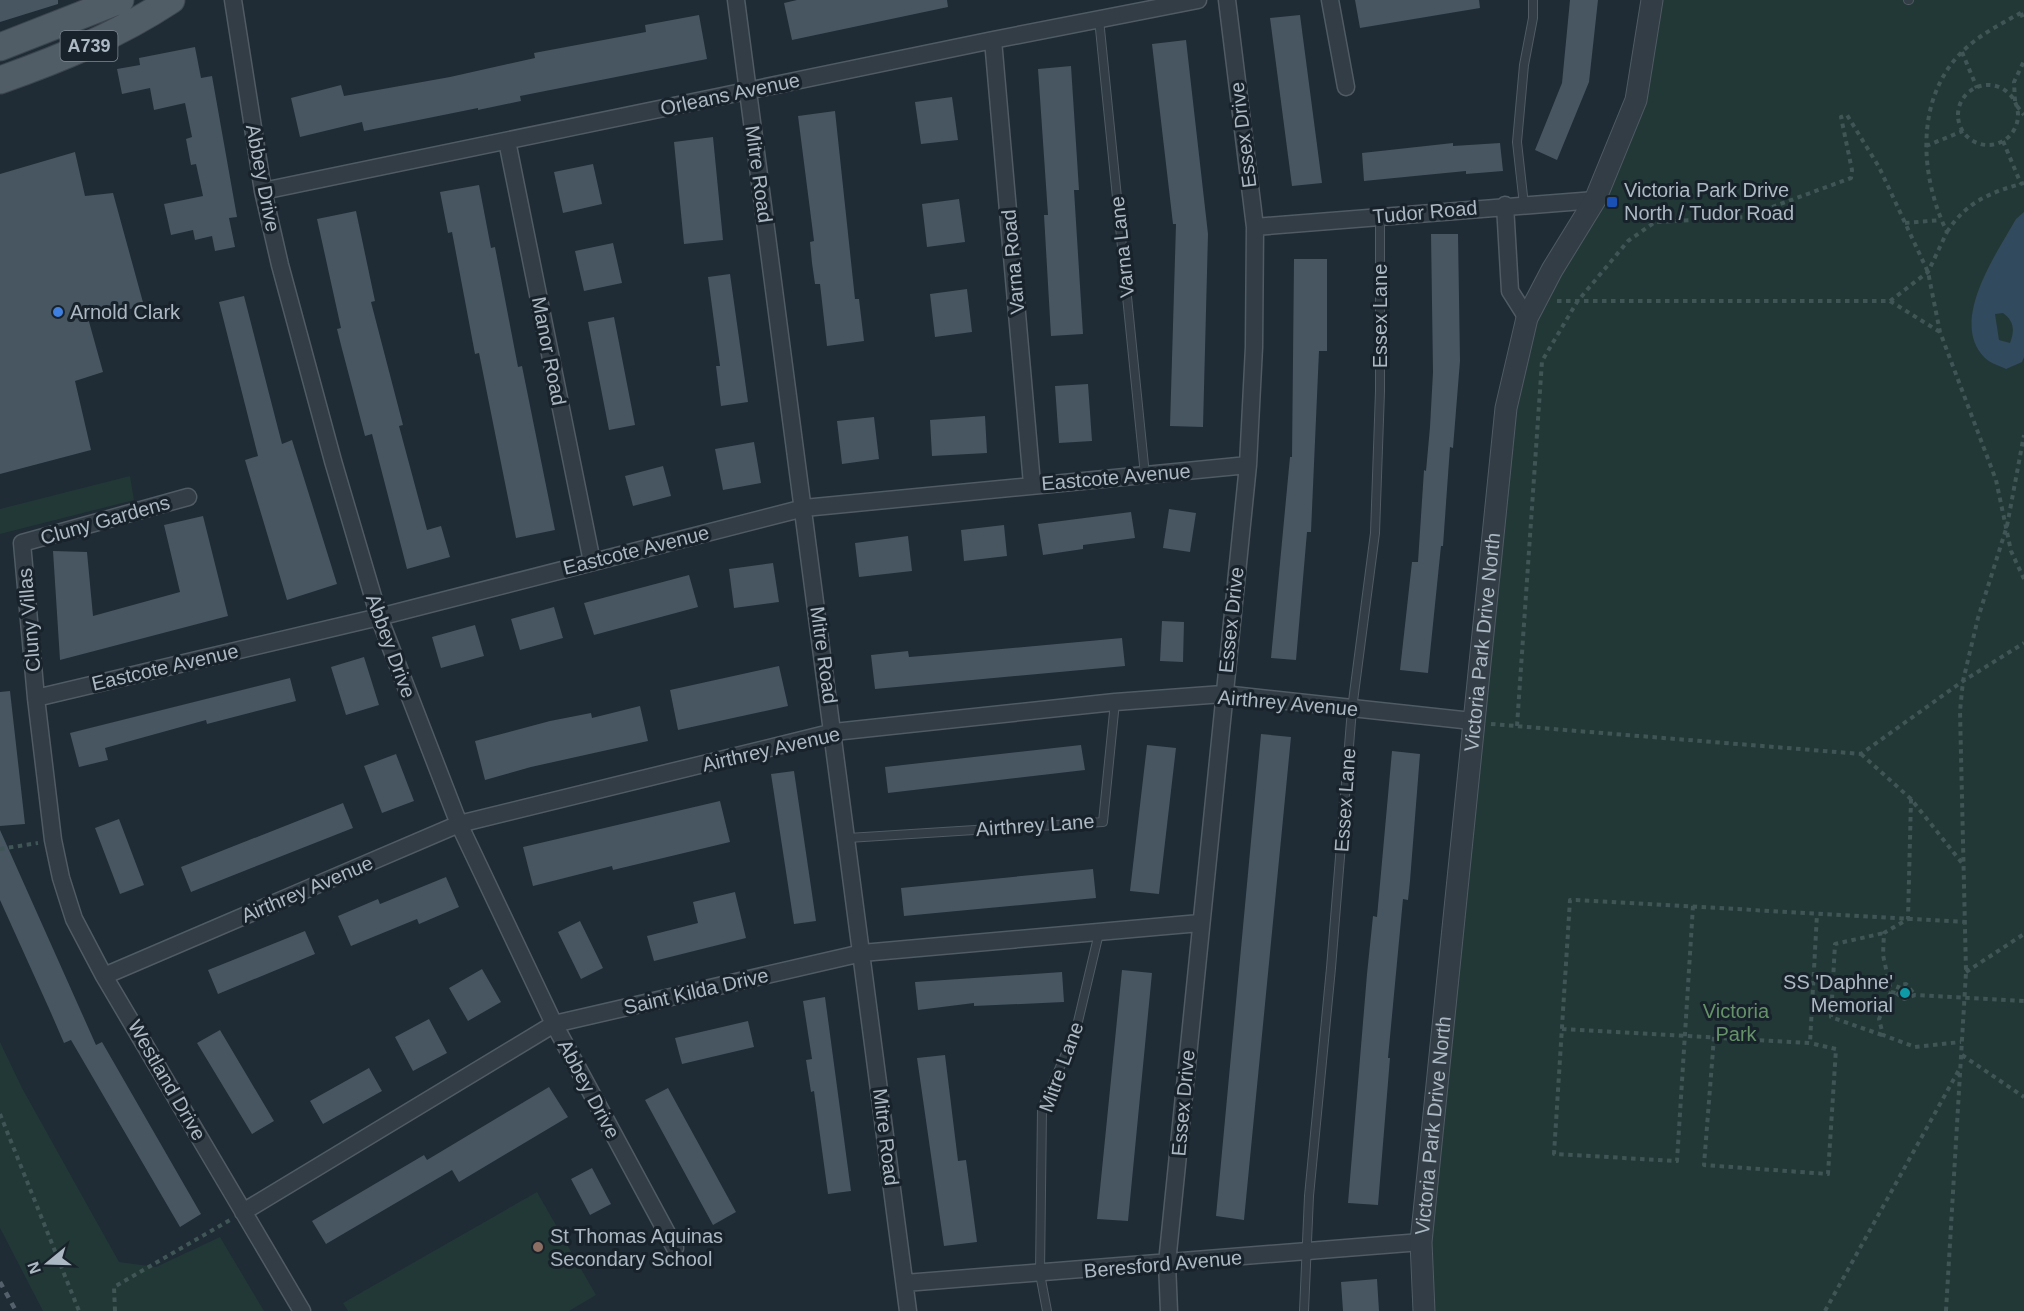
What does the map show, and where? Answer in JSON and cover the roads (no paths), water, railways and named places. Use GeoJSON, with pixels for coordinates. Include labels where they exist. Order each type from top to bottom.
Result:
{"type":"FeatureCollection","features":[{"type":"Feature","properties":{"kind":"main road","name":"A739"},"geometry":{"type":"LineString","coordinates":[[0,80],[90,45],[128,27],[171,0]]}},
{"type":"Feature","properties":{"kind":"main road","name":"A739"},"geometry":{"type":"LineString","coordinates":[[0,47],[116,1]]}},
{"type":"Feature","properties":{"kind":"street","name":"Abbey Drive"},"geometry":{"type":"LineString","coordinates":[[233,0],[263,191],[303,356],[379,616],[459,824],[554,1024],[675,1248]]}},
{"type":"Feature","properties":{"kind":"street","name":"Mitre Road"},"geometry":{"type":"LineString","coordinates":[[736,0],[848,838],[908,1311]]}},
{"type":"Feature","properties":{"kind":"street","name":"Orleans Avenue"},"geometry":{"type":"LineString","coordinates":[[263,191],[748,90],[1198,0]]}},
{"type":"Feature","properties":{"kind":"street","name":"Essex Drive"},"geometry":{"type":"LineString","coordinates":[[1169,1311],[1167,1263],[1248,465],[1254,347],[1255,227],[1227,0]]}},
{"type":"Feature","properties":{"kind":"street"},"geometry":{"type":"LineString","coordinates":[[1330,0],[1346,87]]}},
{"type":"Feature","properties":{"kind":"street","name":"Victoria Park Drive North"},"geometry":{"type":"LineString","coordinates":[[1424,1311],[1421,1242],[1472,721],[1506,408],[1531,309],[1595,200],[1636,100],[1652,0]]}},
{"type":"Feature","properties":{"kind":"street","name":"Varna Road"},"geometry":{"type":"LineString","coordinates":[[993,40],[1032,484]]}},
{"type":"Feature","properties":{"kind":"street","name":"Manor Road"},"geometry":{"type":"LineString","coordinates":[[507,141],[592,562]]}},
{"type":"Feature","properties":{"kind":"street","name":"Tudor Road"},"geometry":{"type":"LineString","coordinates":[[1255,227],[1505,205],[1595,200]]}},
{"type":"Feature","properties":{"kind":"street"},"geometry":{"type":"LineString","coordinates":[[1505,205],[1510,291],[1531,309]]}},
{"type":"Feature","properties":{"kind":"street","name":"Eastcote Avenue"},"geometry":{"type":"LineString","coordinates":[[36,698],[379,616],[804,508],[1032,484],[1248,465]]}},
{"type":"Feature","properties":{"kind":"street","name":"Cluny Gardens"},"geometry":{"type":"LineString","coordinates":[[22,543],[188,497]]}},
{"type":"Feature","properties":{"kind":"street","name":"Cluny Villas"},"geometry":{"type":"LineString","coordinates":[[22,543],[36,698],[53,840]]}},
{"type":"Feature","properties":{"kind":"street","name":"Airthrey Avenue"},"geometry":{"type":"LineString","coordinates":[[104,976],[459,824],[834,732],[1115,702],[1223,694],[1472,721]]}},
{"type":"Feature","properties":{"kind":"street","name":"Westland Drive"},"geometry":{"type":"LineString","coordinates":[[53,840],[61,878],[74,919],[104,976],[302,1311]]}},
{"type":"Feature","properties":{"kind":"street","name":"Saint Kilda Drive"},"geometry":{"type":"LineString","coordinates":[[243,1212],[554,1024],[862,953],[1200,923]]}},
{"type":"Feature","properties":{"kind":"street","name":"Beresford Avenue"},"geometry":{"type":"LineString","coordinates":[[905,1283],[1421,1242]]}},
{"type":"Feature","properties":{"kind":"lane"},"geometry":{"type":"LineString","coordinates":[[1524,205],[1517,142],[1524,65],[1533,18],[1533,0]]}},
{"type":"Feature","properties":{"kind":"lane","name":"Varna Lane"},"geometry":{"type":"LineString","coordinates":[[1099,19],[1144,474]]}},
{"type":"Feature","properties":{"kind":"lane","name":"Essex Lane"},"geometry":{"type":"LineString","coordinates":[[1304,1311],[1305,1252],[1332,968],[1352,709],[1375,533],[1380,391],[1380,216]]}},
{"type":"Feature","properties":{"kind":"lane","name":"Airthrey Lane"},"geometry":{"type":"LineString","coordinates":[[848,838],[1103,822],[1115,702]]}},
{"type":"Feature","properties":{"kind":"lane","name":"Mitre Lane"},"geometry":{"type":"LineString","coordinates":[[1047,1311],[1040,1274],[1042,1109],[1076,1030],[1099,933]]}},
{"type":"Feature","properties":{"kind":"water"},"geometry":{"type":"Polygon","coordinates":[[[2024,212],[2024,357],[2022,362],[2006,369],[1985,358],[1975,343],[1972,326],[1979,288],[2016,219],[2024,212]],[[2003,313],[1995,314],[1999,340],[2010,343],[2013,334],[2012,326],[2003,313]]]}},
{"type":"Feature","properties":{"kind":"railway"},"geometry":{"type":"LineString","coordinates":[[0,1282],[16,1311]]}},
{"type":"Feature","properties":{"kind":"place","name":"Victoria Park Drive North / Tudor Road"},"geometry":{"type":"Point","coordinates":[1612,202]}},
{"type":"Feature","properties":{"kind":"place","name":"Arnold Clark"},"geometry":{"type":"Point","coordinates":[58,312]}},
{"type":"Feature","properties":{"kind":"place","name":"SS 'Daphne' Memorial"},"geometry":{"type":"Point","coordinates":[1905,993]}},
{"type":"Feature","properties":{"kind":"place","name":"St Thomas Aquinas Secondary School"},"geometry":{"type":"Point","coordinates":[538,1247]}},
{"type":"Feature","properties":{"kind":"park label","name":"Victoria Park"},"geometry":{"type":"Point","coordinates":[1736,1022]}}]}
